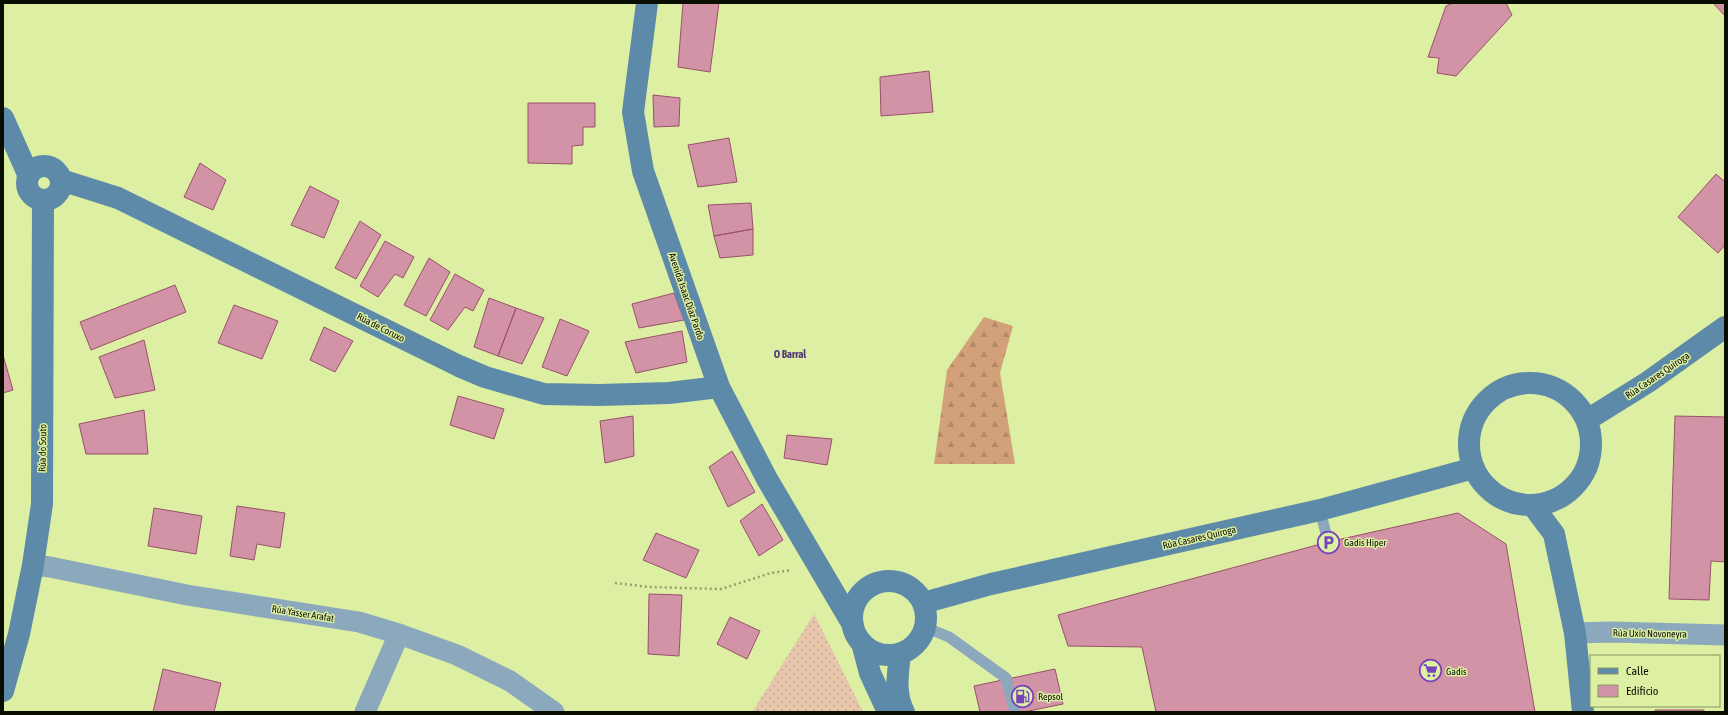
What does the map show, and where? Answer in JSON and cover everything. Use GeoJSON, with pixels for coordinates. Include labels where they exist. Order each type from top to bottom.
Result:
{"type":"FeatureCollection","features":[{"type":"Feature","properties":{"kind":"street","name":"Avenida Isaac Díaz Pardo"},"geometry":{"type":"LineString","coordinates":[[647,3],[633,112],[643,171],[719,387],[768,479],[858,634]]}},
{"type":"Feature","properties":{"kind":"street"},"geometry":{"type":"LineString","coordinates":[[3,118],[9,149],[28,174]]}},
{"type":"Feature","properties":{"kind":"street"},"geometry":{"type":"LineString","coordinates":[[38,166],[46,166],[55,169],[61,180],[58,194],[50,200],[44,201],[37,199],[28,191],[26,180],[28,174],[38,166]]}},
{"type":"Feature","properties":{"kind":"street","name":"Rúa de Coruxo"},"geometry":{"type":"LineString","coordinates":[[61,180],[118,198],[459,366],[485,377],[544,394],[599,395],[661,393],[719,387]]}},
{"type":"Feature","properties":{"kind":"street","name":"Rúa do Souto"},"geometry":{"type":"LineString","coordinates":[[3,691],[20,634],[33,565],[42,504],[44,201]]}},
{"type":"Feature","properties":{"kind":"street","name":"Rúa Casares Quiroga"},"geometry":{"type":"LineString","coordinates":[[1587,420],[1648,382],[1725,327]]}},
{"type":"Feature","properties":{"kind":"street"},"geometry":{"type":"LineString","coordinates":[[1525,382],[1544,384],[1562,391],[1577,403],[1587,420],[1592,440],[1590,462],[1581,481],[1566,496],[1550,503],[1533,506],[1514,504],[1497,496],[1483,484],[1474,468],[1469,449],[1470,430],[1477,412],[1490,398],[1506,387],[1525,382]]}},
{"type":"Feature","properties":{"kind":"street","name":"Rúa Casares Quiroga"},"geometry":{"type":"LineString","coordinates":[[923,603],[991,584],[1320,510],[1474,468]]}},
{"type":"Feature","properties":{"kind":"street"},"geometry":{"type":"LineString","coordinates":[[1554,534],[1566,496]]}},
{"type":"Feature","properties":{"kind":"street"},"geometry":{"type":"LineString","coordinates":[[1533,506],[1554,534],[1575,634],[1582,712]]}},
{"type":"Feature","properties":{"kind":"street","name":"Rúa Yasser Arafat"},"geometry":{"type":"LineString","coordinates":[[33,565],[50,567],[188,595],[359,622],[399,634],[457,655],[510,681],[554,712]]}},
{"type":"Feature","properties":{"kind":"street"},"geometry":{"type":"LineString","coordinates":[[820,567],[841,580],[868,588]]}},
{"type":"Feature","properties":{"kind":"street"},"geometry":{"type":"LineString","coordinates":[[858,634],[873,651],[887,655],[900,654],[911,648],[920,639],[925,627],[926,615],[923,603],[916,591],[905,584],[892,581],[880,582],[868,588],[859,597],[854,605],[852,615],[870,673],[888,712]]}},
{"type":"Feature","properties":{"kind":"street","name":"Rúa Uxío Novoneyra"},"geometry":{"type":"LineString","coordinates":[[1575,634],[1611,632],[1725,635]]}},
{"type":"Feature","properties":{"kind":"street"},"geometry":{"type":"LineString","coordinates":[[365,712],[399,634]]}},
{"type":"Feature","properties":{"kind":"street"},"geometry":{"type":"LineString","coordinates":[[900,654],[897,682],[901,706],[904,712]]}},
{"type":"Feature","properties":{"kind":"lane"},"geometry":{"type":"LineString","coordinates":[[1320,510],[1328,542]]}},
{"type":"Feature","properties":{"kind":"lane"},"geometry":{"type":"LineString","coordinates":[[925,627],[949,637],[1006,678],[1015,712]]}},
{"type":"Feature","properties":{"kind":"path"},"geometry":{"type":"LineString","coordinates":[[614,583],[649,587],[721,589],[771,573],[820,567]]}},
{"type":"Feature","properties":{"kind":"shaded area"},"geometry":{"type":"Polygon","coordinates":[[[814,614],[863,712],[752,712],[814,614]]]}},
{"type":"Feature","properties":{"kind":"green space"},"geometry":{"type":"Polygon","coordinates":[[[984,317],[1013,326],[1000,373],[1015,464],[934,464],[947,370],[984,317]]]}},
{"type":"Feature","properties":{"kind":"building"},"geometry":{"type":"Polygon","coordinates":[[[683,3],[719,3],[710,72],[678,67],[683,3]]]}},
{"type":"Feature","properties":{"kind":"building"},"geometry":{"type":"Polygon","coordinates":[[[1453,3],[1506,3],[1512,15],[1456,76],[1437,73],[1439,58],[1428,57],[1446,6],[1453,3]]]}},
{"type":"Feature","properties":{"kind":"building"},"geometry":{"type":"Polygon","coordinates":[[[1713,3],[1725,3],[1725,16],[1713,3]]]}},
{"type":"Feature","properties":{"kind":"building"},"geometry":{"type":"Polygon","coordinates":[[[929,71],[933,112],[881,116],[880,77],[929,71]]]}},
{"type":"Feature","properties":{"kind":"building"},"geometry":{"type":"Polygon","coordinates":[[[653,95],[680,98],[679,126],[654,127],[653,95]]]}},
{"type":"Feature","properties":{"kind":"building"},"geometry":{"type":"Polygon","coordinates":[[[528,103],[595,103],[595,127],[583,127],[583,145],[572,146],[572,164],[528,163],[528,103]]]}},
{"type":"Feature","properties":{"kind":"building"},"geometry":{"type":"Polygon","coordinates":[[[729,138],[737,182],[698,187],[688,145],[729,138]]]}},
{"type":"Feature","properties":{"kind":"building"},"geometry":{"type":"Polygon","coordinates":[[[200,163],[226,180],[213,210],[184,197],[200,163]]]}},
{"type":"Feature","properties":{"kind":"building"},"geometry":{"type":"Polygon","coordinates":[[[1716,174],[1725,182],[1725,245],[1718,253],[1678,217],[1716,174]]]}},
{"type":"Feature","properties":{"kind":"building"},"geometry":{"type":"Polygon","coordinates":[[[310,186],[339,201],[324,238],[291,225],[310,186]]]}},
{"type":"Feature","properties":{"kind":"building"},"geometry":{"type":"Polygon","coordinates":[[[751,203],[753,229],[714,236],[708,205],[751,203]]]}},
{"type":"Feature","properties":{"kind":"building"},"geometry":{"type":"Polygon","coordinates":[[[360,221],[381,235],[356,279],[335,268],[360,221]]]}},
{"type":"Feature","properties":{"kind":"building"},"geometry":{"type":"Polygon","coordinates":[[[753,229],[753,255],[720,258],[714,236],[753,229]]]}},
{"type":"Feature","properties":{"kind":"building"},"geometry":{"type":"Polygon","coordinates":[[[385,241],[414,257],[403,278],[395,274],[378,297],[360,286],[385,241]]]}},
{"type":"Feature","properties":{"kind":"building"},"geometry":{"type":"Polygon","coordinates":[[[429,258],[450,272],[426,316],[404,305],[429,258]]]}},
{"type":"Feature","properties":{"kind":"building"},"geometry":{"type":"Polygon","coordinates":[[[455,274],[484,290],[473,311],[465,307],[448,330],[430,320],[455,274]]]}},
{"type":"Feature","properties":{"kind":"building"},"geometry":{"type":"Polygon","coordinates":[[[175,285],[186,312],[91,350],[80,322],[175,285]]]}},
{"type":"Feature","properties":{"kind":"building"},"geometry":{"type":"Polygon","coordinates":[[[674,293],[684,320],[639,328],[632,304],[674,293]]]}},
{"type":"Feature","properties":{"kind":"building"},"geometry":{"type":"Polygon","coordinates":[[[489,298],[516,308],[498,356],[474,347],[489,298]]]}},
{"type":"Feature","properties":{"kind":"building"},"geometry":{"type":"Polygon","coordinates":[[[234,305],[278,321],[262,359],[218,343],[234,305]]]}},
{"type":"Feature","properties":{"kind":"building"},"geometry":{"type":"Polygon","coordinates":[[[516,308],[544,318],[522,364],[498,356],[516,308]]]}},
{"type":"Feature","properties":{"kind":"building"},"geometry":{"type":"Polygon","coordinates":[[[560,319],[589,331],[567,376],[542,367],[560,319]]]}},
{"type":"Feature","properties":{"kind":"building"},"geometry":{"type":"Polygon","coordinates":[[[324,327],[353,341],[335,372],[310,360],[324,327]]]}},
{"type":"Feature","properties":{"kind":"building"},"geometry":{"type":"Polygon","coordinates":[[[682,331],[687,362],[636,373],[625,342],[682,331]]]}},
{"type":"Feature","properties":{"kind":"building"},"geometry":{"type":"Polygon","coordinates":[[[144,340],[155,390],[115,398],[99,357],[144,340]]]}},
{"type":"Feature","properties":{"kind":"building"},"geometry":{"type":"Polygon","coordinates":[[[3,355],[13,390],[3,393],[3,355]]]}},
{"type":"Feature","properties":{"kind":"building"},"geometry":{"type":"Polygon","coordinates":[[[458,396],[504,409],[494,439],[450,425],[458,396]]]}},
{"type":"Feature","properties":{"kind":"building"},"geometry":{"type":"Polygon","coordinates":[[[144,410],[148,454],[86,454],[79,424],[144,410]]]}},
{"type":"Feature","properties":{"kind":"building"},"geometry":{"type":"Polygon","coordinates":[[[633,416],[634,456],[605,463],[600,421],[633,416]]]}},
{"type":"Feature","properties":{"kind":"building"},"geometry":{"type":"Polygon","coordinates":[[[1675,416],[1725,417],[1725,562],[1711,561],[1709,600],[1669,599],[1675,416]]]}},
{"type":"Feature","properties":{"kind":"building"},"geometry":{"type":"Polygon","coordinates":[[[787,435],[832,439],[827,465],[784,458],[787,435]]]}},
{"type":"Feature","properties":{"kind":"building"},"geometry":{"type":"Polygon","coordinates":[[[732,451],[755,492],[728,507],[709,467],[732,451]]]}},
{"type":"Feature","properties":{"kind":"building"},"geometry":{"type":"Polygon","coordinates":[[[762,504],[783,540],[759,556],[740,521],[762,504]]]}},
{"type":"Feature","properties":{"kind":"building"},"geometry":{"type":"Polygon","coordinates":[[[237,506],[285,513],[280,548],[257,544],[254,560],[230,556],[237,506]]]}},
{"type":"Feature","properties":{"kind":"building"},"geometry":{"type":"Polygon","coordinates":[[[154,508],[202,516],[196,554],[148,546],[154,508]]]}},
{"type":"Feature","properties":{"kind":"building"},"geometry":{"type":"Polygon","coordinates":[[[1458,513],[1506,544],[1535,712],[1156,712],[1142,647],[1068,646],[1058,615],[1328,542],[1458,513]]]}},
{"type":"Feature","properties":{"kind":"building"},"geometry":{"type":"Polygon","coordinates":[[[656,533],[699,550],[686,578],[643,560],[656,533]]]}},
{"type":"Feature","properties":{"kind":"building"},"geometry":{"type":"Polygon","coordinates":[[[649,594],[682,595],[679,656],[648,654],[649,594]]]}},
{"type":"Feature","properties":{"kind":"building"},"geometry":{"type":"Polygon","coordinates":[[[730,617],[760,631],[747,659],[717,644],[730,617]]]}},
{"type":"Feature","properties":{"kind":"building"},"geometry":{"type":"Polygon","coordinates":[[[163,669],[221,683],[214,712],[153,712],[163,669]]]}},
{"type":"Feature","properties":{"kind":"building"},"geometry":{"type":"Polygon","coordinates":[[[1055,669],[1063,704],[1024,712],[980,712],[974,686],[1055,669]]]}},
{"type":"Feature","properties":{"kind":"building"},"geometry":{"type":"Polygon","coordinates":[[[1655,710],[1704,710],[1704,712],[1655,712],[1655,710]]]}},
{"type":"Feature","properties":{"kind":"place","name":"Gadis Hiper"},"geometry":{"type":"Point","coordinates":[1328,542]}},
{"type":"Feature","properties":{"kind":"place","name":"Gadis"},"geometry":{"type":"Point","coordinates":[1430,671]}},
{"type":"Feature","properties":{"kind":"place","name":"Repsol"},"geometry":{"type":"Point","coordinates":[1022,696]}},
{"type":"Feature","properties":{"kind":"district","name":"O Barral"},"geometry":{"type":"Point","coordinates":[790,354]}}]}
